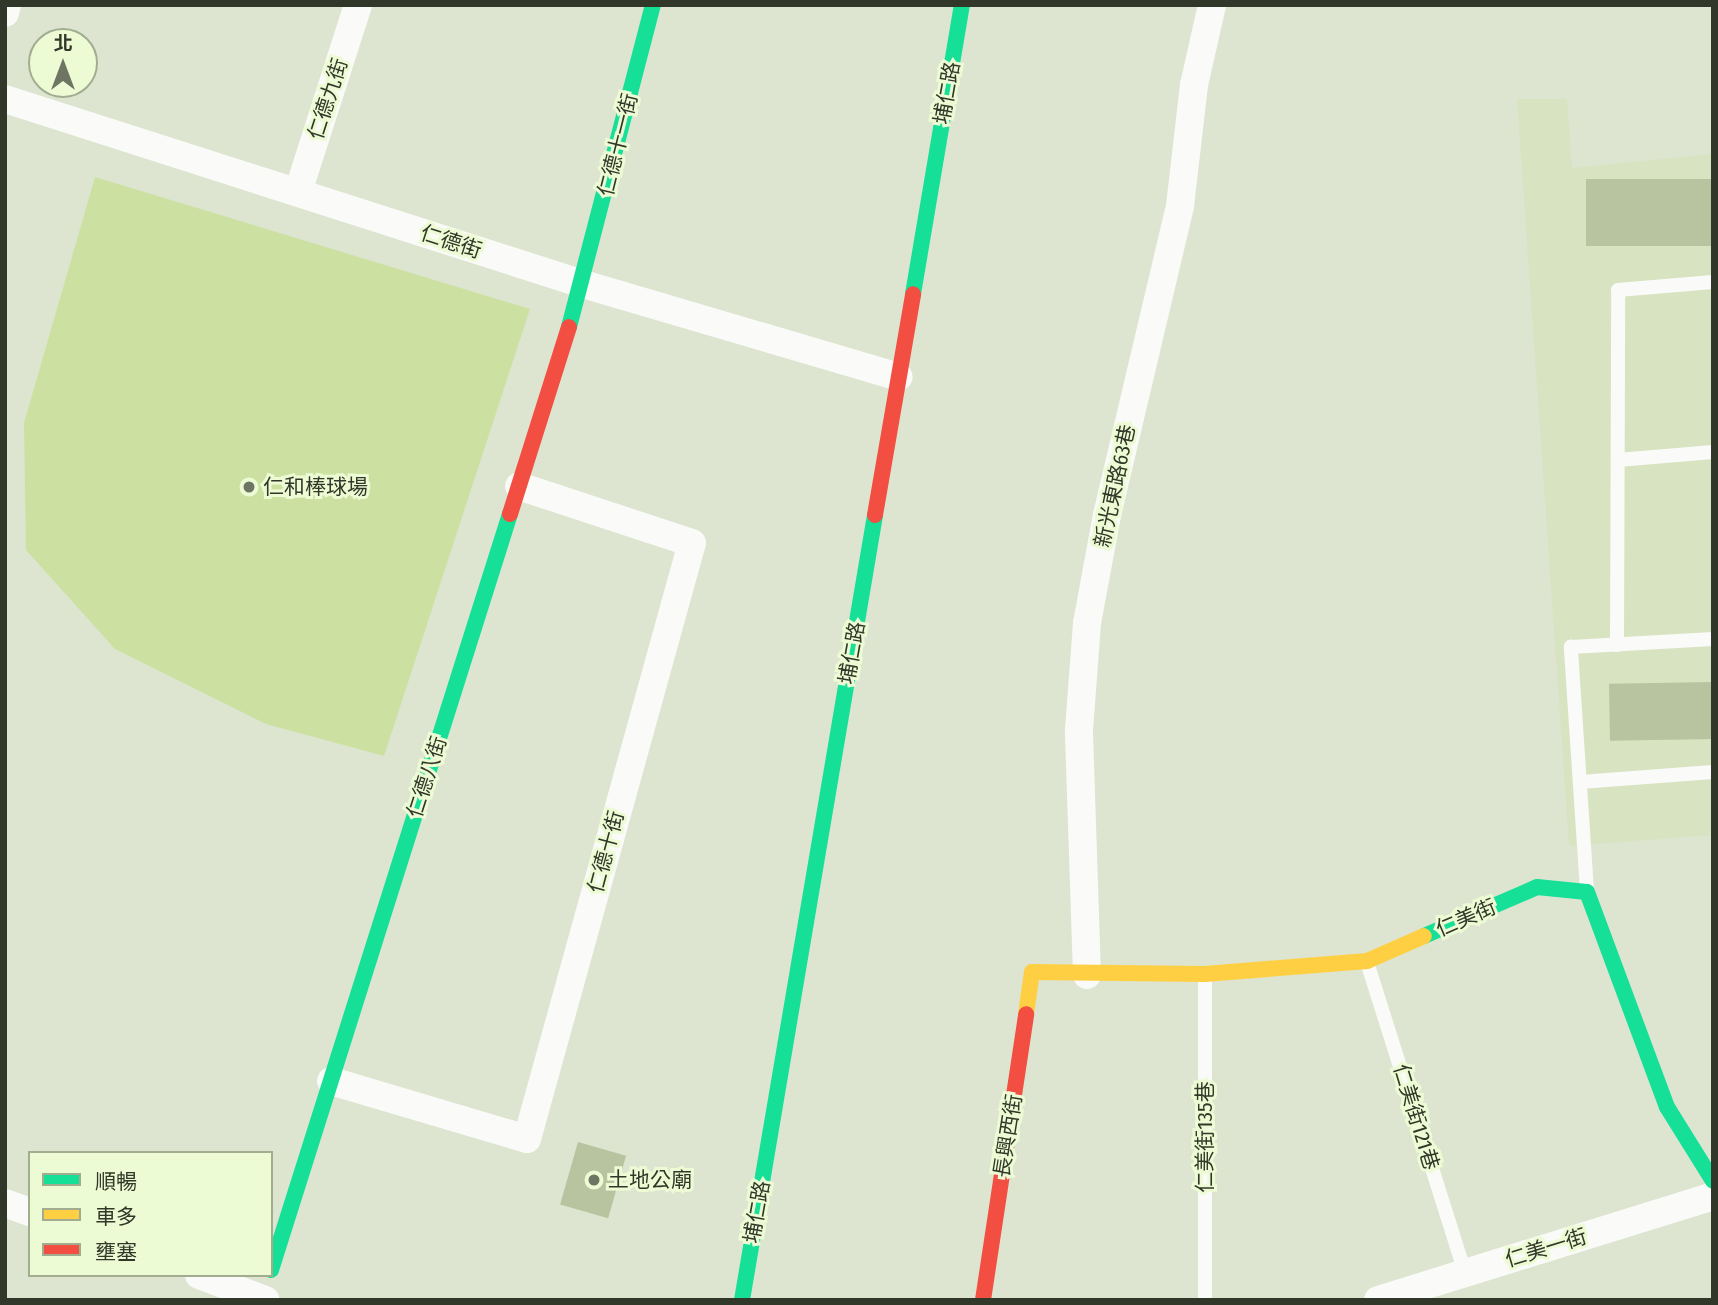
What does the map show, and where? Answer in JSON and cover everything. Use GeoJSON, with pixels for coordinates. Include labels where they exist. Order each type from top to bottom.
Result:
{"type":"FeatureCollection","features":[{"type":"Feature","properties":{"kind":"street"},"geometry":{"type":"LineString","coordinates":[[5,13],[7,5]]}},
{"type":"Feature","properties":{"kind":"street","name":"仁德九街"},"geometry":{"type":"LineString","coordinates":[[298,192],[358,5]]}},
{"type":"Feature","properties":{"kind":"street","name":"仁德十一街"},"geometry":{"type":"LineString","coordinates":[[583,284],[653,5]]}},
{"type":"Feature","properties":{"kind":"street","name":"埔仁路"},"geometry":{"type":"LineString","coordinates":[[742,1300],[962,5]]}},
{"type":"Feature","properties":{"kind":"street","name":"新光東路63巷"},"geometry":{"type":"LineString","coordinates":[[1087,975],[1079,730],[1087,623],[1107,516],[1180,206],[1194,85],[1212,5]]}},
{"type":"Feature","properties":{"kind":"street","name":"仁德街"},"geometry":{"type":"LineString","coordinates":[[5,99],[583,284],[899,377]]}},
{"type":"Feature","properties":{"kind":"street","name":"仁德八街"},"geometry":{"type":"LineString","coordinates":[[273,1264],[583,284]]}},
{"type":"Feature","properties":{"kind":"street","name":"仁德十街"},"geometry":{"type":"LineString","coordinates":[[331,1081],[527,1139],[692,543],[519,486]]}},
{"type":"Feature","properties":{"kind":"street","name":"仁美街"},"geometry":{"type":"LineString","coordinates":[[1032,972],[1087,975],[1205,974],[1367,961],[1537,887],[1587,892]]}},
{"type":"Feature","properties":{"kind":"street"},"geometry":{"type":"LineString","coordinates":[[1587,892],[1667,1107],[1713,1181]]}},
{"type":"Feature","properties":{"kind":"street","name":"長興西街"},"geometry":{"type":"LineString","coordinates":[[983,1300],[1032,972]]}},
{"type":"Feature","properties":{"kind":"street","name":"仁美一街"},"geometry":{"type":"LineString","coordinates":[[1378,1300],[1713,1196]]}},
{"type":"Feature","properties":{"kind":"street"},"geometry":{"type":"LineString","coordinates":[[5,1203],[28,1211]]}},
{"type":"Feature","properties":{"kind":"street"},"geometry":{"type":"LineString","coordinates":[[206,1277],[265,1293]]}},
{"type":"Feature","properties":{"kind":"lane"},"geometry":{"type":"LineString","coordinates":[[1617,645],[1618,290],[1713,282]]}},
{"type":"Feature","properties":{"kind":"lane"},"geometry":{"type":"LineString","coordinates":[[1618,460],[1713,452]]}},
{"type":"Feature","properties":{"kind":"lane"},"geometry":{"type":"LineString","coordinates":[[1587,892],[1571,647],[1713,639]]}},
{"type":"Feature","properties":{"kind":"lane"},"geometry":{"type":"LineString","coordinates":[[1580,782],[1713,772]]}},
{"type":"Feature","properties":{"kind":"lane","name":"仁美街121巷"},"geometry":{"type":"LineString","coordinates":[[1367,961],[1465,1273]]}},
{"type":"Feature","properties":{"kind":"lane","name":"仁美街135巷"},"geometry":{"type":"LineString","coordinates":[[1205,974],[1205,1300]]}},
{"type":"Feature","properties":{"kind":"shaded area"},"geometry":{"type":"Polygon","coordinates":[[[1517,99],[1567,99],[1572,168],[1713,154],[1713,835],[1569,846],[1517,99]]]}},
{"type":"Feature","properties":{"kind":"green space","name":"仁和棒球場"},"geometry":{"type":"Polygon","coordinates":[[[95,177],[530,309],[384,756],[266,724],[115,649],[26,550],[24,423],[95,177]]]}},
{"type":"Feature","properties":{"kind":"building"},"geometry":{"type":"Polygon","coordinates":[[[1586,179],[1713,179],[1713,246],[1586,246],[1586,179]]]}},
{"type":"Feature","properties":{"kind":"building"},"geometry":{"type":"Polygon","coordinates":[[[1712,682],[1713,739],[1610,741],[1609,684],[1712,682]]]}},
{"type":"Feature","properties":{"kind":"building","name":"土地公廟"},"geometry":{"type":"Polygon","coordinates":[[[578,1142],[626,1156],[608,1218],[560,1204],[578,1142]]]}},
{"type":"Feature","properties":{"kind":"traffic: fast"},"geometry":{"type":"LineString","coordinates":[[569,327],[653,5]]}},
{"type":"Feature","properties":{"kind":"traffic: fast"},"geometry":{"type":"LineString","coordinates":[[913,294],[962,5]]}},
{"type":"Feature","properties":{"kind":"traffic: fast"},"geometry":{"type":"LineString","coordinates":[[273,1264],[510,514]]}},
{"type":"Feature","properties":{"kind":"traffic: fast"},"geometry":{"type":"LineString","coordinates":[[742,1300],[875,515]]}},
{"type":"Feature","properties":{"kind":"traffic: fast"},"geometry":{"type":"LineString","coordinates":[[1424,936],[1537,887],[1587,892],[1667,1107],[1713,1181]]}},
{"type":"Feature","properties":{"kind":"traffic: slow"},"geometry":{"type":"LineString","coordinates":[[1026,1014],[1032,972],[1205,974],[1367,961],[1424,936]]}},
{"type":"Feature","properties":{"kind":"traffic: jam"},"geometry":{"type":"LineString","coordinates":[[875,515],[913,294]]}},
{"type":"Feature","properties":{"kind":"traffic: jam"},"geometry":{"type":"LineString","coordinates":[[510,514],[569,327]]}},
{"type":"Feature","properties":{"kind":"traffic: jam"},"geometry":{"type":"LineString","coordinates":[[983,1300],[1026,1014]]}},
{"type":"Feature","properties":{"kind":"place","name":"仁和棒球場"},"geometry":{"type":"Point","coordinates":[249,487]}},
{"type":"Feature","properties":{"kind":"place","name":"土地公廟"},"geometry":{"type":"Point","coordinates":[594,1180]}}]}
